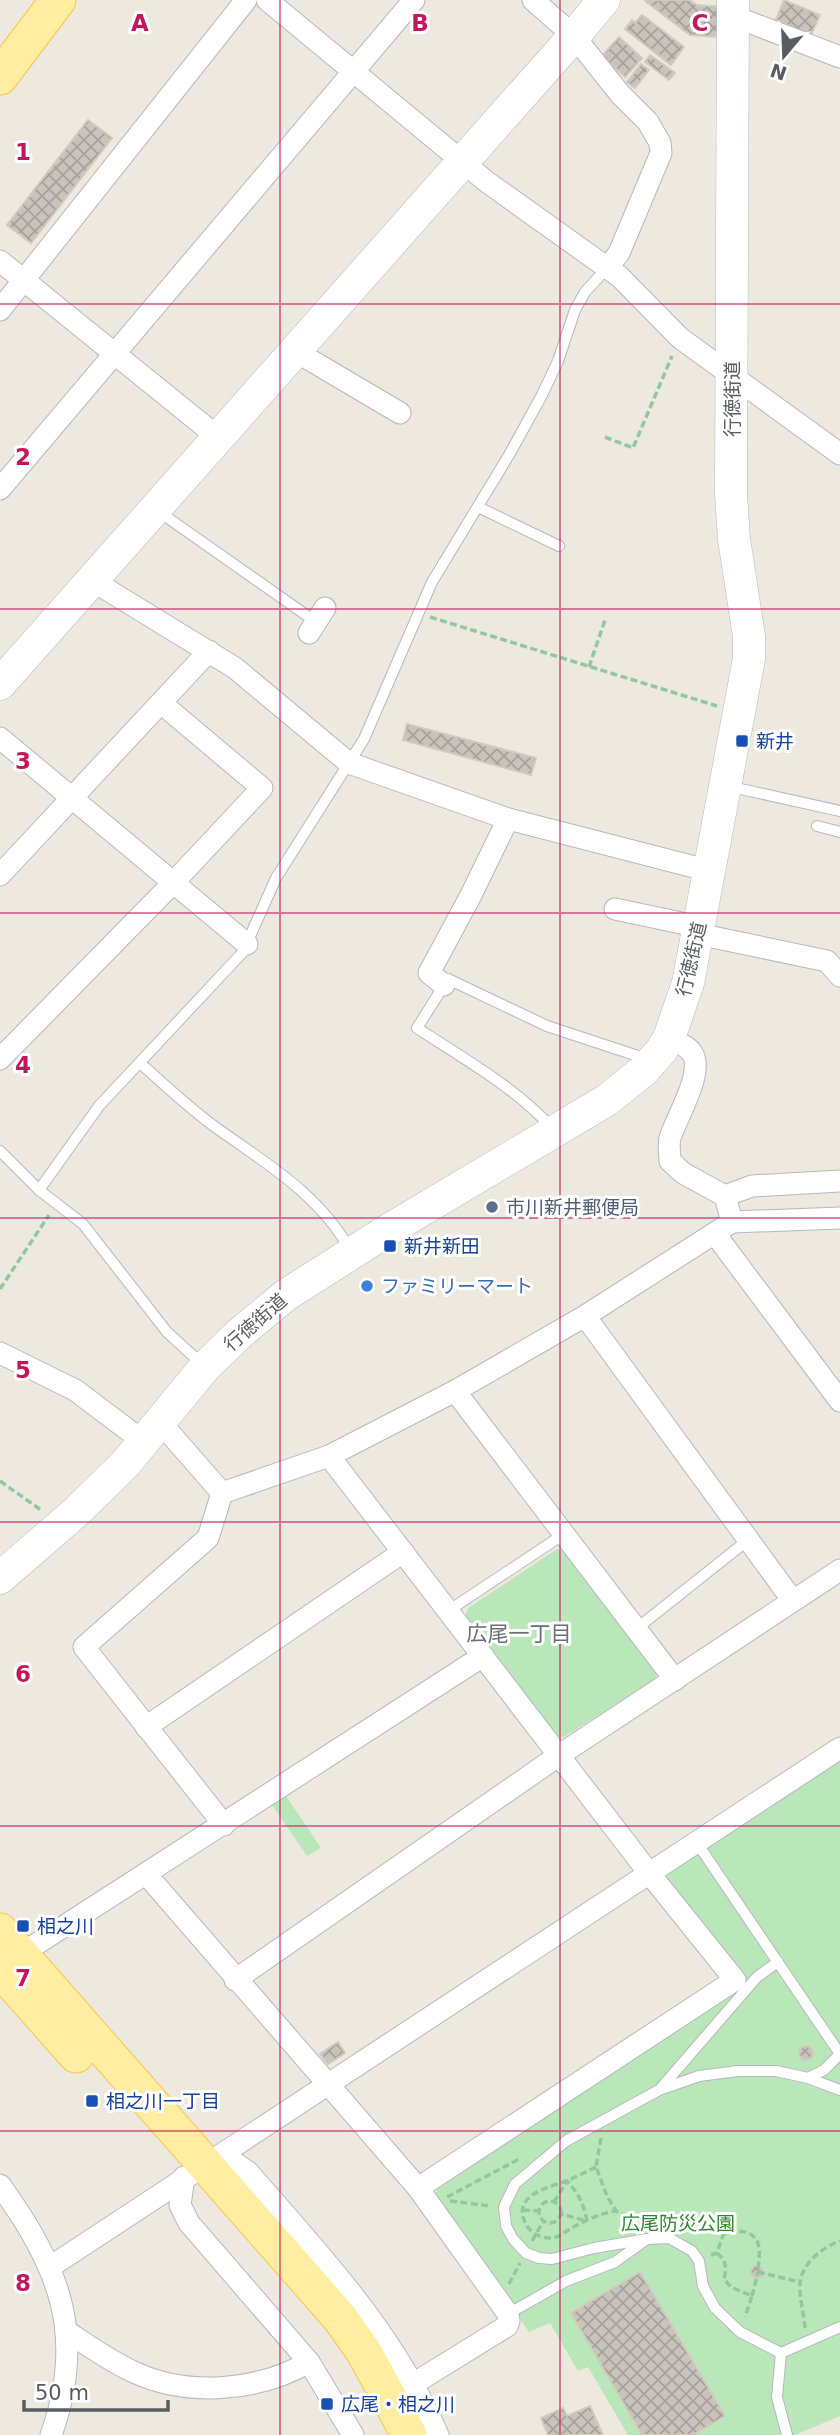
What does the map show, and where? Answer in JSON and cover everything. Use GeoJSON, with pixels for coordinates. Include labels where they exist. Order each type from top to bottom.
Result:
{"type":"FeatureCollection","features":[{"type":"Feature","properties":{"kind":"main road"},"geometry":{"type":"LineString","coordinates":[[0,77],[58,0]]}},
{"type":"Feature","properties":{"kind":"main road"},"geometry":{"type":"LineString","coordinates":[[7,1951],[298,2287],[364,2352],[409,2435]]}},
{"type":"Feature","properties":{"kind":"main road"},"geometry":{"type":"LineString","coordinates":[[298,2287],[385,2435]]}},
{"type":"Feature","properties":{"kind":"street"},"geometry":{"type":"LineString","coordinates":[[0,310],[246,0]]}},
{"type":"Feature","properties":{"kind":"street"},"geometry":{"type":"LineString","coordinates":[[267,0],[462,162],[608,267],[680,338],[840,454]]}},
{"type":"Feature","properties":{"kind":"street"},"geometry":{"type":"LineString","coordinates":[[0,489],[414,0]]}},
{"type":"Feature","properties":{"kind":"street"},"geometry":{"type":"LineString","coordinates":[[533,0],[575,36],[620,94],[648,122],[660,143],[661,153],[619,253],[608,267]]}},
{"type":"Feature","properties":{"kind":"street"},"geometry":{"type":"LineString","coordinates":[[0,684],[604,0]]}},
{"type":"Feature","properties":{"kind":"street"},"geometry":{"type":"LineString","coordinates":[[733,8],[840,57]]}},
{"type":"Feature","properties":{"kind":"street","name":"行徳街道"},"geometry":{"type":"LineString","coordinates":[[0,1578],[126,1463],[205,1367],[277,1301],[351,1253],[607,1100],[630,1083],[661,1050],[688,983],[747,672],[749,636],[732,517],[733,8]]}},
{"type":"Feature","properties":{"kind":"street"},"geometry":{"type":"LineString","coordinates":[[0,261],[219,438]]}},
{"type":"Feature","properties":{"kind":"street"},"geometry":{"type":"LineString","coordinates":[[295,351],[400,413]]}},
{"type":"Feature","properties":{"kind":"street"},"geometry":{"type":"LineString","coordinates":[[93,581],[235,668],[349,763],[508,819],[710,871]]}},
{"type":"Feature","properties":{"kind":"street"},"geometry":{"type":"LineString","coordinates":[[0,875],[209,651]]}},
{"type":"Feature","properties":{"kind":"street"},"geometry":{"type":"LineString","coordinates":[[0,1059],[262,788],[161,703]]}},
{"type":"Feature","properties":{"kind":"street"},"geometry":{"type":"LineString","coordinates":[[0,738],[247,944]]}},
{"type":"Feature","properties":{"kind":"street"},"geometry":{"type":"LineString","coordinates":[[443,985],[429,972],[508,819]]}},
{"type":"Feature","properties":{"kind":"street"},"geometry":{"type":"LineString","coordinates":[[615,909],[827,961],[840,976]]}},
{"type":"Feature","properties":{"kind":"street"},"geometry":{"type":"LineString","coordinates":[[661,1050],[690,1050],[696,1066],[693,1081],[669,1142],[670,1161],[683,1173],[725,1196],[752,1186],[840,1181]]}},
{"type":"Feature","properties":{"kind":"street"},"geometry":{"type":"LineString","coordinates":[[725,1196],[724,1228],[840,1401]]}},
{"type":"Feature","properties":{"kind":"street"},"geometry":{"type":"LineString","coordinates":[[222,1493],[329,1456],[455,1391],[585,1316],[724,1228],[840,1218]]}},
{"type":"Feature","properties":{"kind":"street"},"geometry":{"type":"LineString","coordinates":[[585,1316],[793,1601]]}},
{"type":"Feature","properties":{"kind":"street"},"geometry":{"type":"LineString","coordinates":[[0,1353],[152,1432],[222,1493]]}},
{"type":"Feature","properties":{"kind":"street"},"geometry":{"type":"LineString","coordinates":[[455,1391],[675,1680]]}},
{"type":"Feature","properties":{"kind":"street"},"geometry":{"type":"LineString","coordinates":[[329,1456],[558,1756],[734,1980],[418,2188]]}},
{"type":"Feature","properties":{"kind":"street"},"geometry":{"type":"LineString","coordinates":[[222,1493],[208,1538],[84,1647],[223,1825]]}},
{"type":"Feature","properties":{"kind":"street"},"geometry":{"type":"LineString","coordinates":[[146,1727],[403,1552]]}},
{"type":"Feature","properties":{"kind":"street"},"geometry":{"type":"LineString","coordinates":[[235,1980],[558,1756],[840,1570]]}},
{"type":"Feature","properties":{"kind":"street"},"geometry":{"type":"LineString","coordinates":[[7,1951],[146,1874],[483,1656]]}},
{"type":"Feature","properties":{"kind":"street"},"geometry":{"type":"LineString","coordinates":[[50,2267],[840,1748]]}},
{"type":"Feature","properties":{"kind":"street"},"geometry":{"type":"LineString","coordinates":[[146,1874],[235,1980],[418,2188],[508,2314],[507,2326],[413,2384]]}},
{"type":"Feature","properties":{"kind":"street"},"geometry":{"type":"LineString","coordinates":[[195,2170],[232,2161],[248,2172],[360,2301],[413,2384],[438,2435]]}},
{"type":"Feature","properties":{"kind":"street"},"geometry":{"type":"LineString","coordinates":[[195,2170],[180,2205],[189,2223],[309,2362],[353,2435]]}},
{"type":"Feature","properties":{"kind":"street"},"geometry":{"type":"LineString","coordinates":[[0,2185],[32,2230],[59,2289],[66,2331],[62,2395],[51,2435]]}},
{"type":"Feature","properties":{"kind":"street"},"geometry":{"type":"LineString","coordinates":[[66,2331],[139,2374],[189,2387],[265,2381],[309,2362]]}},
{"type":"Feature","properties":{"kind":"lane"},"geometry":{"type":"LineString","coordinates":[[39,1190],[96,1110],[243,952],[276,878],[364,739],[432,582],[542,396],[558,361],[575,310],[585,292],[608,267]]}},
{"type":"Feature","properties":{"kind":"lane"},"geometry":{"type":"LineString","coordinates":[[478,507],[559,546]]}},
{"type":"Feature","properties":{"kind":"lane"},"geometry":{"type":"LineString","coordinates":[[156,509],[317,621]]}},
{"type":"Feature","properties":{"kind":"lane"},"geometry":{"type":"LineString","coordinates":[[725,785],[840,812],[837,832],[817,827]]}},
{"type":"Feature","properties":{"kind":"lane"},"geometry":{"type":"LineString","coordinates":[[555,1132],[514,1093],[417,1028],[448,978],[547,1026],[661,1050]]}},
{"type":"Feature","properties":{"kind":"lane"},"geometry":{"type":"LineString","coordinates":[[140,1063],[216,1128],[295,1184],[339,1230],[351,1253]]}},
{"type":"Feature","properties":{"kind":"lane"},"geometry":{"type":"LineString","coordinates":[[0,1151],[39,1190],[83,1224],[167,1332],[205,1367]]}},
{"type":"Feature","properties":{"kind":"lane"},"geometry":{"type":"LineString","coordinates":[[448,1611],[564,1534]]}},
{"type":"Feature","properties":{"kind":"lane"},"geometry":{"type":"LineString","coordinates":[[636,1629],[748,1539]]}},
{"type":"Feature","properties":{"kind":"lane"},"geometry":{"type":"LineString","coordinates":[[697,1843],[840,2054],[824,2070],[808,2078]]}},
{"type":"Feature","properties":{"kind":"lane"},"geometry":{"type":"LineString","coordinates":[[659,2090],[752,1982],[778,1962]]}},
{"type":"Feature","properties":{"kind":"lane"},"geometry":{"type":"LineString","coordinates":[[782,2353],[740,2332],[715,2308],[703,2286],[699,2262],[692,2251],[670,2238],[594,2248],[552,2259],[538,2258],[526,2253],[513,2239],[506,2226],[504,2207],[515,2184],[566,2141],[659,2090],[699,2076],[738,2071],[776,2071],[808,2078],[840,2090]]}},
{"type":"Feature","properties":{"kind":"lane"},"geometry":{"type":"LineString","coordinates":[[508,2314],[565,2281],[615,2262],[647,2239]]}},
{"type":"Feature","properties":{"kind":"lane"},"geometry":{"type":"LineString","coordinates":[[782,2353],[840,2327]]}},
{"type":"Feature","properties":{"kind":"lane"},"geometry":{"type":"LineString","coordinates":[[782,2353],[777,2397],[787,2435]]}},
{"type":"Feature","properties":{"kind":"path"},"geometry":{"type":"LineString","coordinates":[[605,437],[633,448],[680,338]]}},
{"type":"Feature","properties":{"kind":"path"},"geometry":{"type":"LineString","coordinates":[[417,613],[739,712]]}},
{"type":"Feature","properties":{"kind":"path"},"geometry":{"type":"LineString","coordinates":[[589,667],[605,620]]}},
{"type":"Feature","properties":{"kind":"path"},"geometry":{"type":"LineString","coordinates":[[0,1289],[56,1203]]}},
{"type":"Feature","properties":{"kind":"path"},"geometry":{"type":"LineString","coordinates":[[0,1481],[61,1524]]}},
{"type":"Feature","properties":{"kind":"path"},"geometry":{"type":"LineString","coordinates":[[608,2118],[596,2168],[607,2196],[616,2211],[670,2238]]}},
{"type":"Feature","properties":{"kind":"path"},"geometry":{"type":"LineString","coordinates":[[442,2200],[524,2156]]}},
{"type":"Feature","properties":{"kind":"path"},"geometry":{"type":"LineString","coordinates":[[596,2168],[531,2194],[524,2209],[525,2223],[534,2234],[548,2238],[563,2235],[587,2221],[616,2211]]}},
{"type":"Feature","properties":{"kind":"path"},"geometry":{"type":"LineString","coordinates":[[554,2202],[567,2181]]}},
{"type":"Feature","properties":{"kind":"path"},"geometry":{"type":"LineString","coordinates":[[567,2181],[578,2193],[585,2207],[587,2221]]}},
{"type":"Feature","properties":{"kind":"path"},"geometry":{"type":"LineString","coordinates":[[548,2201],[560,2207],[561,2214],[552,2224],[545,2223],[538,2211],[541,2205],[548,2201]]}},
{"type":"Feature","properties":{"kind":"path"},"geometry":{"type":"LineString","coordinates":[[561,2214],[587,2221]]}},
{"type":"Feature","properties":{"kind":"path"},"geometry":{"type":"LineString","coordinates":[[699,2262],[717,2253],[723,2235],[733,2230],[745,2231],[754,2237],[759,2247],[758,2272],[740,2332]]}},
{"type":"Feature","properties":{"kind":"path"},"geometry":{"type":"LineString","coordinates":[[807,2342],[800,2282],[814,2256],[825,2247],[840,2241]]}},
{"type":"Feature","properties":{"kind":"path"},"geometry":{"type":"LineString","coordinates":[[717,2253],[724,2259],[724,2279],[731,2287],[751,2297]]}},
{"type":"Feature","properties":{"kind":"path"},"geometry":{"type":"LineString","coordinates":[[758,2272],[800,2282]]}},
{"type":"Feature","properties":{"kind":"green space"},"geometry":{"type":"Polygon","coordinates":[[[557,1549],[567,1552],[657,1672],[655,1679],[564,1737],[557,1736],[465,1617],[468,1608],[557,1549]]]}},
{"type":"Feature","properties":{"kind":"green space","name":"広尾防災公園"},"geometry":{"type":"Polygon","coordinates":[[[840,1760],[840,2416],[795,2435],[628,2435],[588,2367],[578,2371],[550,2323],[529,2332],[435,2196],[437,2189],[747,1981],[667,1880],[669,1869],[840,1760]]]}},
{"type":"Feature","properties":{"kind":"green space"},"geometry":{"type":"Polygon","coordinates":[[[286,1796],[321,1848],[307,1856],[272,1805],[286,1796]]]}},
{"type":"Feature","properties":{"kind":"building"},"geometry":{"type":"Polygon","coordinates":[[[646,0],[689,0],[697,5],[720,7],[717,37],[690,35],[646,0]]]}},
{"type":"Feature","properties":{"kind":"building"},"geometry":{"type":"Polygon","coordinates":[[[784,0],[820,15],[811,35],[776,20],[784,0]]]}},
{"type":"Feature","properties":{"kind":"building"},"geometry":{"type":"Polygon","coordinates":[[[642,15],[684,47],[671,65],[625,29],[632,20],[635,23],[642,15]]]}},
{"type":"Feature","properties":{"kind":"building"},"geometry":{"type":"Polygon","coordinates":[[[619,37],[642,58],[625,77],[602,56],[619,37]]]}},
{"type":"Feature","properties":{"kind":"building"},"geometry":{"type":"Polygon","coordinates":[[[650,55],[675,73],[669,80],[645,62],[650,55]]]}},
{"type":"Feature","properties":{"kind":"building"},"geometry":{"type":"Polygon","coordinates":[[[641,64],[649,70],[635,88],[627,82],[641,64]]]}},
{"type":"Feature","properties":{"kind":"building"},"geometry":{"type":"Polygon","coordinates":[[[88,120],[112,138],[31,243],[7,225],[88,120]]]}},
{"type":"Feature","properties":{"kind":"building"},"geometry":{"type":"Polygon","coordinates":[[[407,724],[536,758],[531,775],[403,740],[407,724]]]}},
{"type":"Feature","properties":{"kind":"building"},"geometry":{"type":"Polygon","coordinates":[[[338,2042],[345,2053],[328,2064],[320,2054],[338,2042]]]}},
{"type":"Feature","properties":{"kind":"building"},"geometry":{"type":"Polygon","coordinates":[[[806,2046],[811,2048],[811,2058],[806,2060],[801,2058],[799,2053],[801,2048],[806,2046]]]}},
{"type":"Feature","properties":{"kind":"building"},"geometry":{"type":"Polygon","coordinates":[[[752,2267],[762,2267],[762,2277],[752,2277],[752,2267]]]}},
{"type":"Feature","properties":{"kind":"building"},"geometry":{"type":"Polygon","coordinates":[[[640,2272],[725,2416],[693,2435],[642,2435],[571,2313],[640,2272]]]}},
{"type":"Feature","properties":{"kind":"building"},"geometry":{"type":"Polygon","coordinates":[[[590,2406],[603,2435],[548,2435],[541,2418],[563,2408],[567,2416],[590,2406]]]}},
{"type":"Feature","properties":{"kind":"place","name":"新井"},"geometry":{"type":"Point","coordinates":[742,741]}},
{"type":"Feature","properties":{"kind":"place","name":"市川新井郵便局"},"geometry":{"type":"Point","coordinates":[492,1207]}},
{"type":"Feature","properties":{"kind":"place","name":"新井新田"},"geometry":{"type":"Point","coordinates":[390,1246]}},
{"type":"Feature","properties":{"kind":"place","name":"ファミリーマート"},"geometry":{"type":"Point","coordinates":[367,1286]}},
{"type":"Feature","properties":{"kind":"place","name":"相之川"},"geometry":{"type":"Point","coordinates":[23,1926]}},
{"type":"Feature","properties":{"kind":"place","name":"相之川一丁目"},"geometry":{"type":"Point","coordinates":[92,2101]}},
{"type":"Feature","properties":{"kind":"place","name":"広尾・相之川"},"geometry":{"type":"Point","coordinates":[327,2404]}},
{"type":"Feature","properties":{"kind":"district","name":"広尾一丁目"},"geometry":{"type":"Point","coordinates":[519,1634]}}]}
